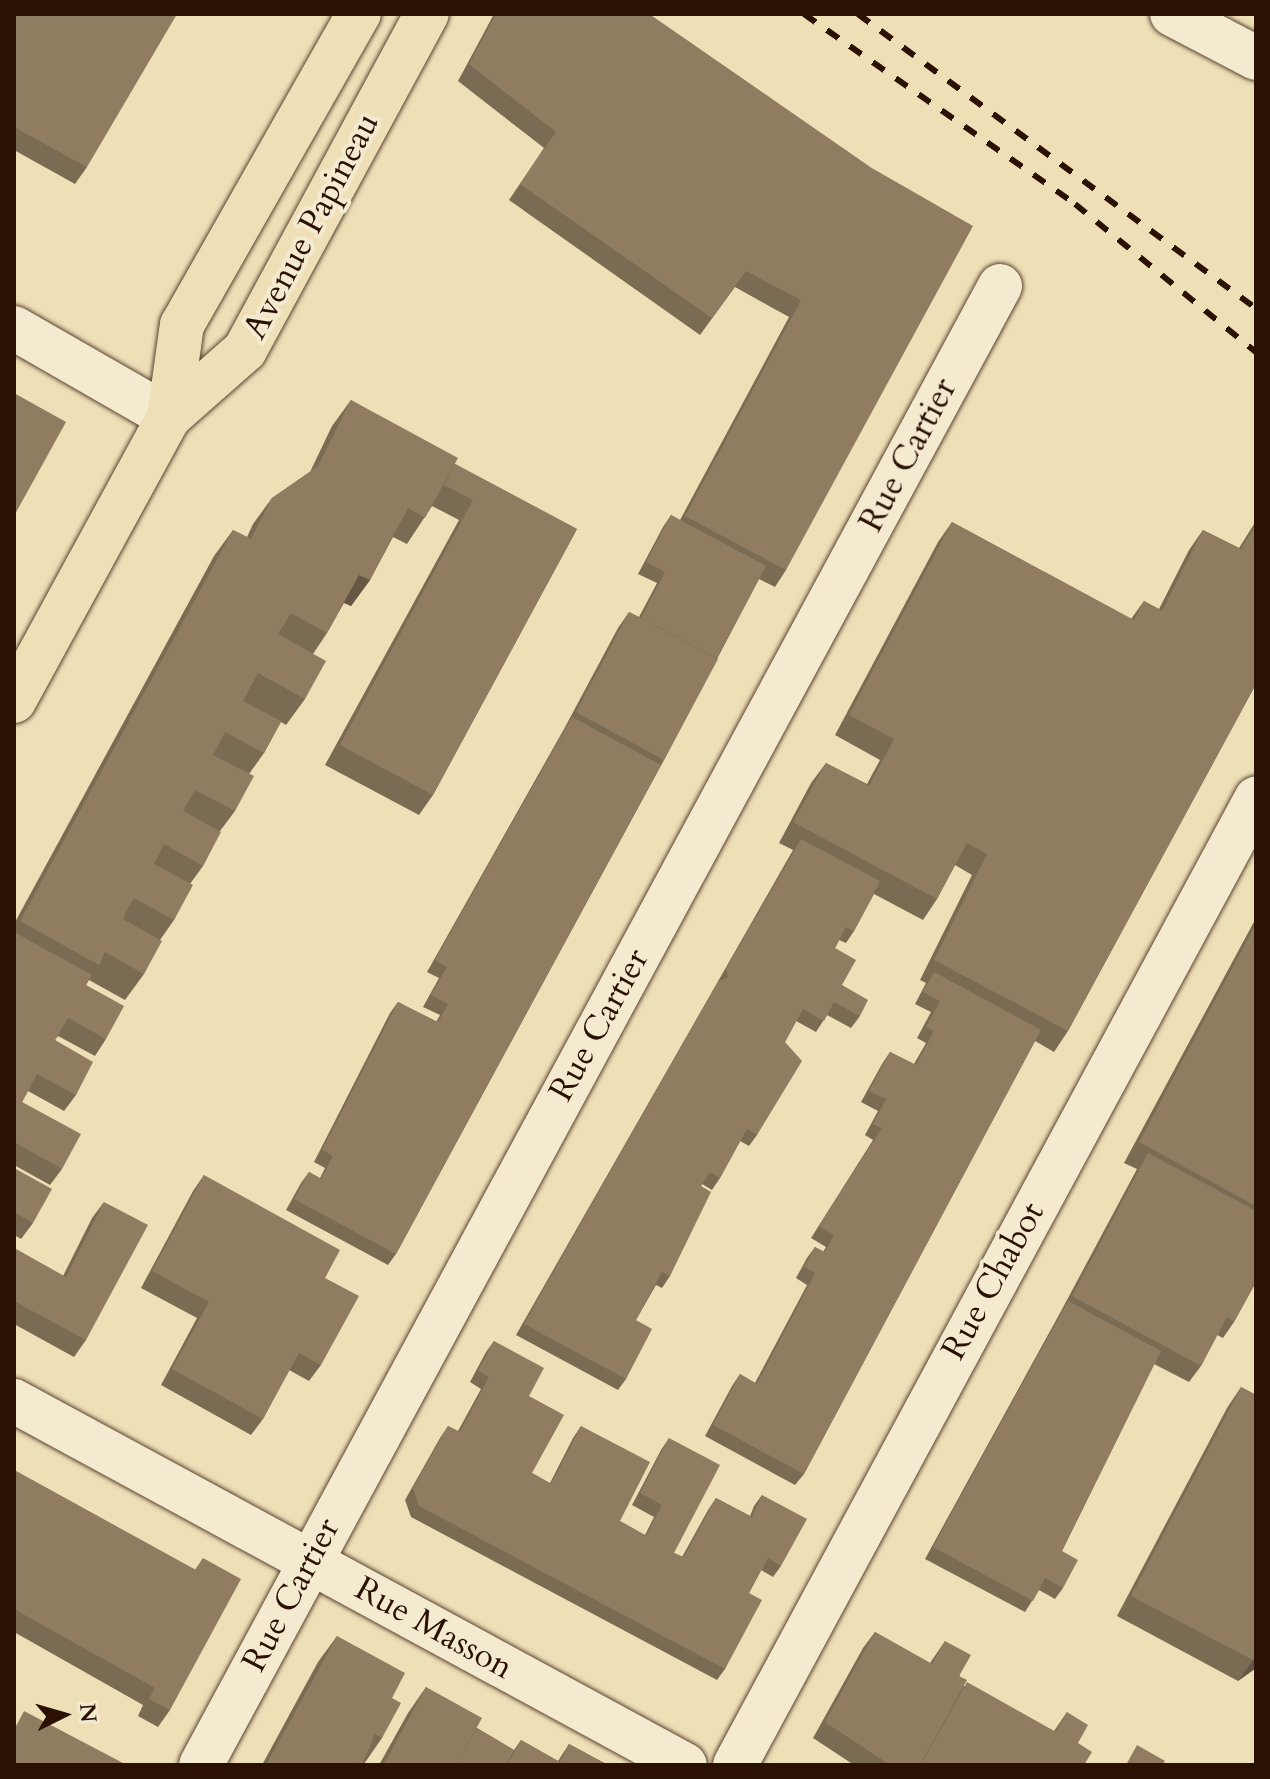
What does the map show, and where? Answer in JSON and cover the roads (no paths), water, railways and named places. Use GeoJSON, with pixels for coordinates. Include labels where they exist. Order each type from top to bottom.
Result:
{"type":"FeatureCollection","features":[{"type":"Feature","properties":{"kind":"main road","name":"Avenue Papineau"},"geometry":{"type":"LineString","coordinates":[[169,417],[182,325],[359,14]]}},
{"type":"Feature","properties":{"kind":"main road","name":"Avenue Papineau"},"geometry":{"type":"LineString","coordinates":[[14,701],[169,417],[245,350],[427,14]]}},
{"type":"Feature","properties":{"kind":"street"},"geometry":{"type":"LineString","coordinates":[[1172,14],[1256,58]]}},
{"type":"Feature","properties":{"kind":"street","name":"Rue Cartier"},"geometry":{"type":"LineString","coordinates":[[201,1765],[309,1559],[1000,286]]}},
{"type":"Feature","properties":{"kind":"street"},"geometry":{"type":"LineString","coordinates":[[14,328],[169,417]]}},
{"type":"Feature","properties":{"kind":"street","name":"Rue Chabot"},"geometry":{"type":"LineString","coordinates":[[735,1765],[1256,799]]}},
{"type":"Feature","properties":{"kind":"street","name":"Rue Masson"},"geometry":{"type":"LineString","coordinates":[[14,1401],[685,1765]]}},
{"type":"Feature","properties":{"kind":"railway"},"geometry":{"type":"LineString","coordinates":[[804,14],[1075,204],[1256,352]]}},
{"type":"Feature","properties":{"kind":"railway"},"geometry":{"type":"LineString","coordinates":[[858,14],[1256,309]]}}]}
